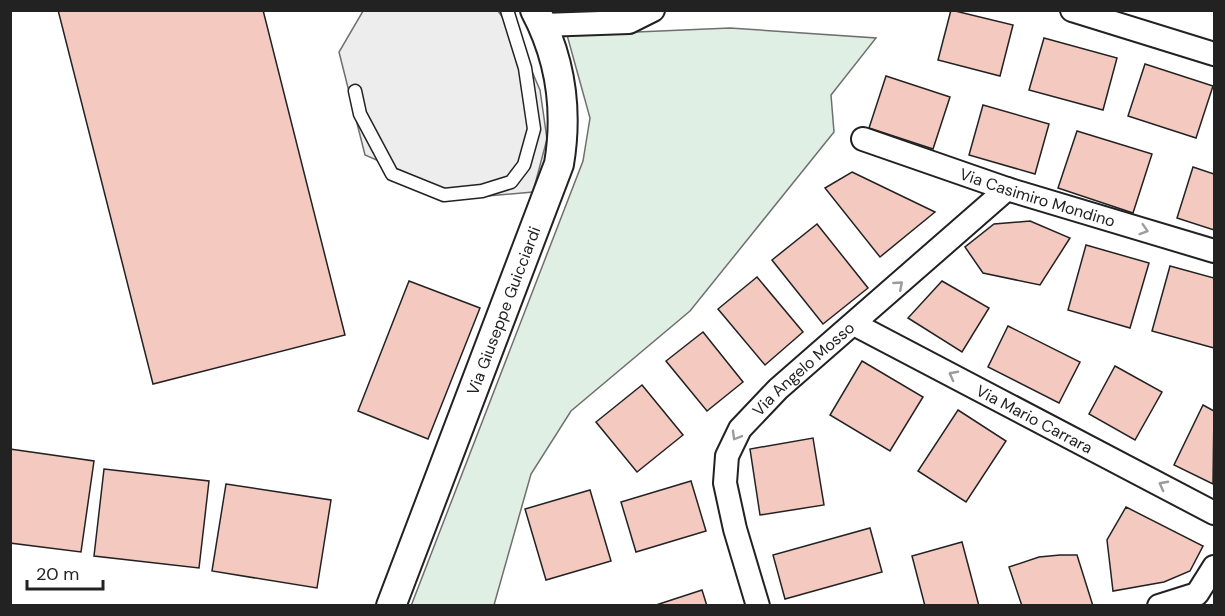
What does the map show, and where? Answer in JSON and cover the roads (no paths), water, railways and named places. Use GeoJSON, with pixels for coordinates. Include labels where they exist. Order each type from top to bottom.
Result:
{"type":"FeatureCollection","features":[{"type":"Feature","properties":{"kind":"street"},"geometry":{"type":"LineString","coordinates":[[539,18],[629,22],[653,10]]}},
{"type":"Feature","properties":{"kind":"street"},"geometry":{"type":"LineString","coordinates":[[1072,10],[1215,54]]}},
{"type":"Feature","properties":{"kind":"street","name":"Via Giuseppe Guicciardi"},"geometry":{"type":"LineString","coordinates":[[391,606],[559,164],[564,107],[555,62],[539,18]]}},
{"type":"Feature","properties":{"kind":"street","name":"Via Casimiro Mondino"},"geometry":{"type":"LineString","coordinates":[[863,139],[1007,189],[1215,251]]}},
{"type":"Feature","properties":{"kind":"street","name":"Via Angelo Mosso"},"geometry":{"type":"LineString","coordinates":[[758,606],[726,491],[725,470],[732,443],[748,417],[759,406],[1007,189]]}},
{"type":"Feature","properties":{"kind":"street","name":"Via Mario Carrara"},"geometry":{"type":"LineString","coordinates":[[854,324],[1215,513]]}},
{"type":"Feature","properties":{"kind":"street"},"geometry":{"type":"LineString","coordinates":[[1159,606],[1197,594],[1215,567]]}},
{"type":"Feature","properties":{"kind":"lane"},"geometry":{"type":"LineString","coordinates":[[355,91],[360,114],[392,174],[444,195],[482,191],[511,182],[524,165],[534,129],[525,68],[511,15],[507,10]]}}]}
